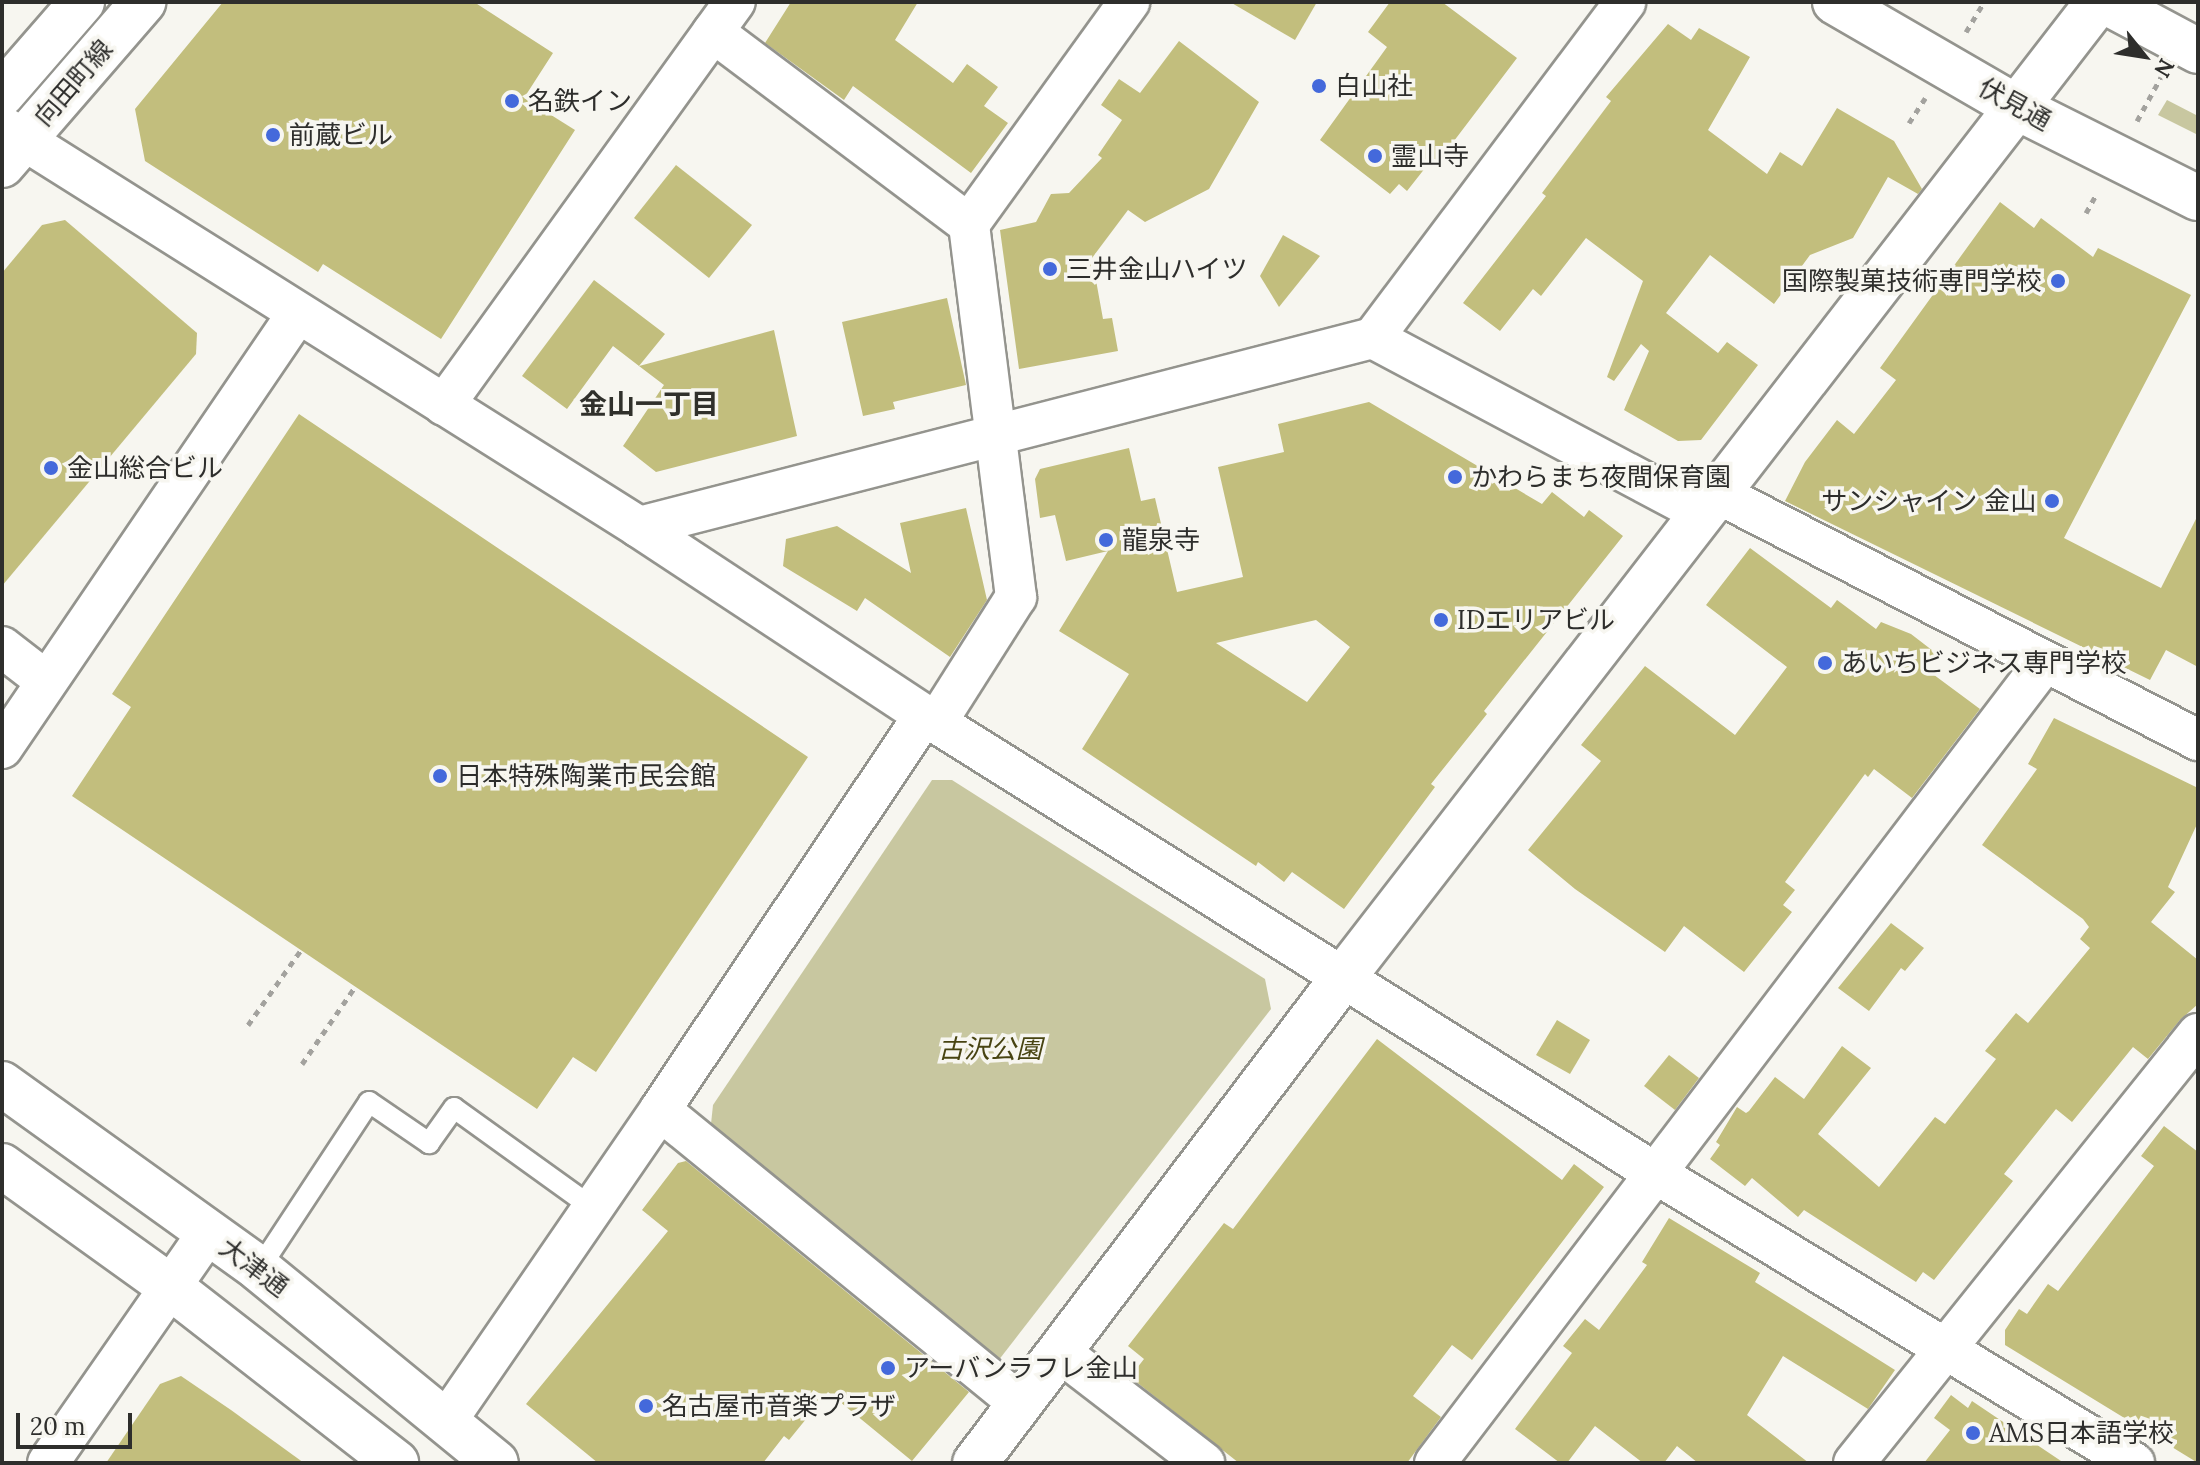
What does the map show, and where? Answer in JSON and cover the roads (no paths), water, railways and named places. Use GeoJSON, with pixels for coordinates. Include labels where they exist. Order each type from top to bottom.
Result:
{"type":"FeatureCollection","features":[{"type":"Feature","properties":{"kind":"main road","name":"向田町線"},"geometry":{"type":"LineString","coordinates":[[2,94],[82,2]]}},
{"type":"Feature","properties":{"kind":"main road","name":"向田町線"},"geometry":{"type":"LineString","coordinates":[[9,143],[143,2]]}},
{"type":"Feature","properties":{"kind":"main road","name":"伏見通"},"geometry":{"type":"LineString","coordinates":[[1835,2],[2018,108],[2198,198]]}},
{"type":"Feature","properties":{"kind":"main road"},"geometry":{"type":"LineString","coordinates":[[975,1463],[1345,975],[2098,2]]}},
{"type":"Feature","properties":{"kind":"main road"},"geometry":{"type":"LineString","coordinates":[[2106,2],[2189,46]]}},
{"type":"Feature","properties":{"kind":"main road","name":"大津通"},"geometry":{"type":"LineString","coordinates":[[2,1084],[259,1269],[496,1463]]}},
{"type":"Feature","properties":{"kind":"main road"},"geometry":{"type":"LineString","coordinates":[[2,1166],[169,1286],[396,1463]]}},
{"type":"Feature","properties":{"kind":"street"},"geometry":{"type":"LineString","coordinates":[[969,224],[1129,2]]}},
{"type":"Feature","properties":{"kind":"street"},"geometry":{"type":"LineString","coordinates":[[639,527],[1373,338],[1625,2]]}},
{"type":"Feature","properties":{"kind":"street"},"geometry":{"type":"LineString","coordinates":[[444,405],[724,17],[969,224],[1016,597],[445,1423]]}},
{"type":"Feature","properties":{"kind":"street"},"geometry":{"type":"LineString","coordinates":[[9,143],[298,313],[639,527],[930,719],[1345,975],[1655,1173],[1946,1346],[2134,1463]]}},
{"type":"Feature","properties":{"kind":"street"},"geometry":{"type":"LineString","coordinates":[[2,748],[298,313]]}},
{"type":"Feature","properties":{"kind":"street"},"geometry":{"type":"LineString","coordinates":[[1373,338],[2198,740]]}},
{"type":"Feature","properties":{"kind":"street"},"geometry":{"type":"LineString","coordinates":[[2,647],[46,681]]}},
{"type":"Feature","properties":{"kind":"street"},"geometry":{"type":"LineString","coordinates":[[1435,1463],[2044,663]]}},
{"type":"Feature","properties":{"kind":"street"},"geometry":{"type":"LineString","coordinates":[[1854,1463],[2198,1034]]}},
{"type":"Feature","properties":{"kind":"street"},"geometry":{"type":"LineString","coordinates":[[660,1110],[1019,1403]]}},
{"type":"Feature","properties":{"kind":"street"},"geometry":{"type":"LineString","coordinates":[[48,1463],[208,1233]]}},
{"type":"Feature","properties":{"kind":"street"},"geometry":{"type":"LineString","coordinates":[[1060,1352],[1204,1463]]}},
{"type":"Feature","properties":{"kind":"lane"},"geometry":{"type":"LineString","coordinates":[[259,1269],[369,1102],[429,1143],[454,1108],[593,1208]]}},
{"type":"Feature","properties":{"kind":"place","name":"白山社"},"geometry":{"type":"Point","coordinates":[1319,86]}},
{"type":"Feature","properties":{"kind":"place","name":"名鉄イン"},"geometry":{"type":"Point","coordinates":[512,101]}},
{"type":"Feature","properties":{"kind":"place","name":"前蔵ビル"},"geometry":{"type":"Point","coordinates":[273,135]}},
{"type":"Feature","properties":{"kind":"place","name":"霊山寺"},"geometry":{"type":"Point","coordinates":[1375,156]}},
{"type":"Feature","properties":{"kind":"place","name":"三井金山ハイツ"},"geometry":{"type":"Point","coordinates":[1050,269]}},
{"type":"Feature","properties":{"kind":"place","name":"国際製菓技術専門学校"},"geometry":{"type":"Point","coordinates":[2058,281]}},
{"type":"Feature","properties":{"kind":"place","name":"金山総合ビル"},"geometry":{"type":"Point","coordinates":[51,468]}},
{"type":"Feature","properties":{"kind":"place","name":"かわらまち夜間保育園"},"geometry":{"type":"Point","coordinates":[1455,477]}},
{"type":"Feature","properties":{"kind":"place","name":"サンシャイン 金山"},"geometry":{"type":"Point","coordinates":[2052,501]}},
{"type":"Feature","properties":{"kind":"place","name":"龍泉寺"},"geometry":{"type":"Point","coordinates":[1106,540]}},
{"type":"Feature","properties":{"kind":"place","name":"IDエリアビル"},"geometry":{"type":"Point","coordinates":[1441,620]}},
{"type":"Feature","properties":{"kind":"place","name":"あいちビジネス専門学校"},"geometry":{"type":"Point","coordinates":[1825,663]}},
{"type":"Feature","properties":{"kind":"place","name":"日本特殊陶業市民会館"},"geometry":{"type":"Point","coordinates":[440,776]}},
{"type":"Feature","properties":{"kind":"place","name":"アーバンラフレ金山"},"geometry":{"type":"Point","coordinates":[888,1368]}},
{"type":"Feature","properties":{"kind":"place","name":"名古屋市音楽プラザ"},"geometry":{"type":"Point","coordinates":[646,1406]}},
{"type":"Feature","properties":{"kind":"place","name":"AMS日本語学校"},"geometry":{"type":"Point","coordinates":[1973,1433]}},
{"type":"Feature","properties":{"kind":"district","name":"金山一丁目"},"geometry":{"type":"Point","coordinates":[649,404]}},
{"type":"Feature","properties":{"kind":"park label","name":"古沢公園"},"geometry":{"type":"Point","coordinates":[990,1049]}}]}
